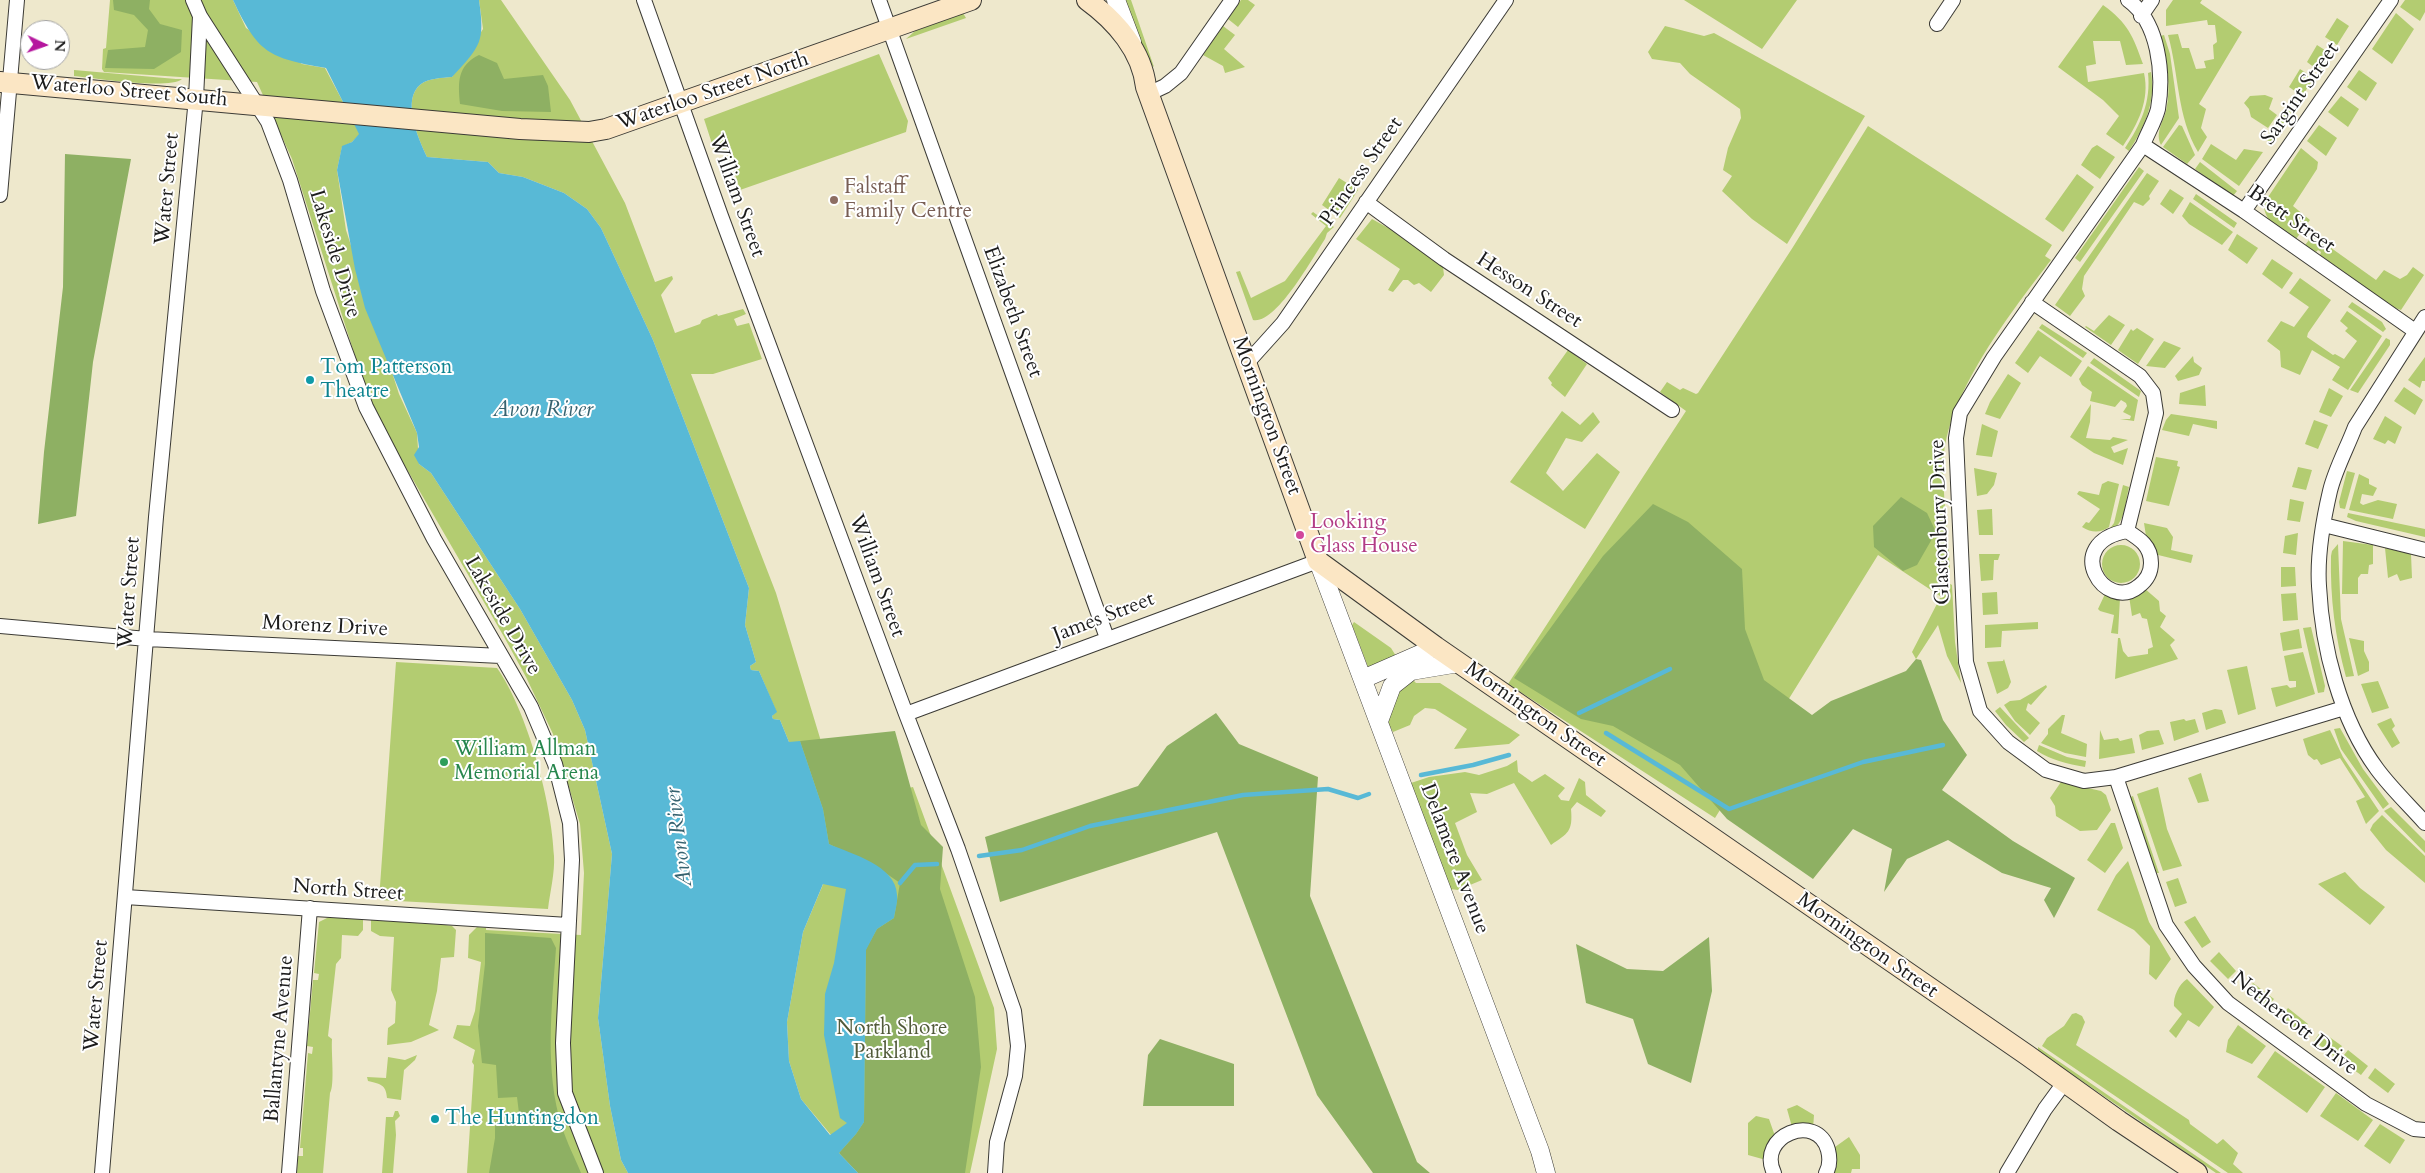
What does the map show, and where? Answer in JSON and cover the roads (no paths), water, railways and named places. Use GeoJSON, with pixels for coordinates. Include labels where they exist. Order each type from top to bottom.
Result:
{"type":"FeatureCollection","features":[{"type":"Feature","properties":{"kind":"main road","name":"Waterloo Street North"},"geometry":{"type":"LineString","coordinates":[[257,104],[520,129],[590,132],[606,129],[681,103],[970,0]]}},
{"type":"Feature","properties":{"kind":"main road","name":"Mornington Street"},"geometry":{"type":"LineString","coordinates":[[1087,0],[1104,12],[1137,54],[1144,70],[1148,94],[1318,562],[1459,663],[2064,1083],[2197,1173]]}},
{"type":"Feature","properties":{"kind":"main road","name":"Waterloo Street South"},"geometry":{"type":"LineString","coordinates":[[5,82],[257,104]]}},
{"type":"Feature","properties":{"kind":"street"},"geometry":{"type":"LineString","coordinates":[[0,196],[5,82],[17,0]]}},
{"type":"Feature","properties":{"kind":"street","name":"Lakeside Drive"},"geometry":{"type":"LineString","coordinates":[[193,0],[200,16],[268,122],[290,180],[322,291],[366,407],[434,539],[531,707],[555,764],[570,823],[572,860],[563,1043],[565,1093],[596,1173]]}},
{"type":"Feature","properties":{"kind":"street","name":"William Street"},"geometry":{"type":"LineString","coordinates":[[644,0],[906,714],[968,876],[1014,1011],[1018,1046],[1015,1076],[997,1142],[995,1173]]}},
{"type":"Feature","properties":{"kind":"street","name":"Elizabeth Street"},"geometry":{"type":"LineString","coordinates":[[879,0],[1108,638]]}},
{"type":"Feature","properties":{"kind":"street","name":"Mornington Street"},"geometry":{"type":"LineString","coordinates":[[1116,0],[1137,54]]}},
{"type":"Feature","properties":{"kind":"street"},"geometry":{"type":"LineString","coordinates":[[1148,94],[1165,86],[1181,73],[1232,0]]}},
{"type":"Feature","properties":{"kind":"street","name":"Princess Street"},"geometry":{"type":"LineString","coordinates":[[1247,363],[1283,323],[1506,0]]}},
{"type":"Feature","properties":{"kind":"street"},"geometry":{"type":"LineString","coordinates":[[1937,24],[1953,0]]}},
{"type":"Feature","properties":{"kind":"street","name":"Glastonbury Drive"},"geometry":{"type":"LineString","coordinates":[[2128,0],[2135,5],[2150,30],[2157,52],[2160,81],[2158,110],[2143,145],[2032,302],[1960,413],[1957,430],[1959,531],[1966,662],[1980,711],[2008,742],[2046,770],[2084,781],[2116,778],[2344,708]]}},
{"type":"Feature","properties":{"kind":"street"},"geometry":{"type":"LineString","coordinates":[[2141,16],[2152,0]]}},
{"type":"Feature","properties":{"kind":"street","name":"Sargint Street"},"geometry":{"type":"LineString","coordinates":[[2244,211],[2391,0]]}},
{"type":"Feature","properties":{"kind":"street","name":"Water Street"},"geometry":{"type":"LineString","coordinates":[[102,1173],[156,517],[196,98],[200,16]]}},
{"type":"Feature","properties":{"kind":"street","name":"Brett Street"},"geometry":{"type":"LineString","coordinates":[[2143,145],[2244,211],[2416,331]]}},
{"type":"Feature","properties":{"kind":"street","name":"Hesson Street"},"geometry":{"type":"LineString","coordinates":[[1366,202],[1444,259],[1672,410]]}},
{"type":"Feature","properties":{"kind":"street"},"geometry":{"type":"LineString","coordinates":[[2032,302],[2140,376],[2153,393],[2156,413],[2127,531]]}},
{"type":"Feature","properties":{"kind":"street"},"geometry":{"type":"LineString","coordinates":[[2425,317],[2355,427],[2330,490],[2319,563],[2319,594],[2332,676],[2344,708],[2376,768],[2425,823]]}},
{"type":"Feature","properties":{"kind":"street"},"geometry":{"type":"LineString","coordinates":[[2324,525],[2425,550]]}},
{"type":"Feature","properties":{"kind":"street"},"geometry":{"type":"LineString","coordinates":[[2127,531],[2140,539],[2147,547],[2151,567],[2148,577],[2136,588],[2126,592],[2113,591],[2104,586],[2094,573],[2093,553],[2100,542],[2108,536],[2127,531]]}},
{"type":"Feature","properties":{"kind":"street","name":"James Street"},"geometry":{"type":"LineString","coordinates":[[906,714],[1318,562]]}},
{"type":"Feature","properties":{"kind":"street","name":"Delamere Avenue"},"geometry":{"type":"LineString","coordinates":[[1318,562],[1537,1143],[1546,1173]]}},
{"type":"Feature","properties":{"kind":"street","name":"Morenz Drive"},"geometry":{"type":"LineString","coordinates":[[0,626],[146,639],[502,656]]}},
{"type":"Feature","properties":{"kind":"street"},"geometry":{"type":"LineString","coordinates":[[1363,679],[1436,647]]}},
{"type":"Feature","properties":{"kind":"street"},"geometry":{"type":"LineString","coordinates":[[1379,721],[1392,686],[1411,671],[1459,663]]}},
{"type":"Feature","properties":{"kind":"street","name":"Nethercott Drive"},"geometry":{"type":"LineString","coordinates":[[2116,778],[2166,925],[2194,966],[2228,1003],[2358,1099],[2414,1129],[2425,1130]]}},
{"type":"Feature","properties":{"kind":"street","name":"North Street"},"geometry":{"type":"LineString","coordinates":[[125,896],[568,925]]}},
{"type":"Feature","properties":{"kind":"street","name":"Ballantyne Avenue"},"geometry":{"type":"LineString","coordinates":[[289,1173],[310,908]]}},
{"type":"Feature","properties":{"kind":"street"},"geometry":{"type":"LineString","coordinates":[[2007,1173],[2045,1109],[2064,1083]]}},
{"type":"Feature","properties":{"kind":"street"},"geometry":{"type":"LineString","coordinates":[[1774,1173],[1770,1157],[1774,1146],[1786,1133],[1807,1130],[1822,1139],[1830,1158],[1826,1173]]}},
{"type":"Feature","properties":{"kind":"water","name":"Avon River"},"geometry":{"type":"Polygon","coordinates":[[[233,0],[479,0],[481,35],[475,50],[452,77],[424,82],[415,91],[412,99],[413,119],[419,140],[427,157],[488,162],[499,173],[523,177],[564,193],[587,209],[601,228],[653,340],[749,588],[745,625],[756,662],[750,666],[751,670],[759,671],[777,712],[772,716],[773,719],[780,720],[789,742],[800,741],[823,809],[829,844],[881,868],[895,885],[897,904],[894,918],[877,929],[866,950],[864,1122],[839,1153],[858,1173],[628,1173],[621,1160],[610,1106],[598,1018],[612,854],[585,730],[572,700],[520,609],[431,473],[419,464],[414,455],[419,447],[417,433],[365,308],[355,269],[337,170],[342,146],[352,142],[359,134],[326,68],[291,61],[267,50],[250,32],[233,0]],[[823,884],[803,932],[787,1022],[789,1061],[801,1099],[830,1135],[847,1123],[840,1118],[824,1035],[825,994],[834,963],[846,889],[823,884]]]}},
{"type":"Feature","properties":{"kind":"waterway"},"geometry":{"type":"LineString","coordinates":[[1579,713],[1670,669]]}},
{"type":"Feature","properties":{"kind":"waterway"},"geometry":{"type":"LineString","coordinates":[[1606,733],[1729,809],[1863,762],[1943,745]]}},
{"type":"Feature","properties":{"kind":"waterway"},"geometry":{"type":"LineString","coordinates":[[1421,775],[1473,765],[1509,755]]}},
{"type":"Feature","properties":{"kind":"waterway"},"geometry":{"type":"LineString","coordinates":[[979,856],[1022,850],[1090,826],[1243,795],[1328,789],[1358,798],[1369,794]]}},
{"type":"Feature","properties":{"kind":"waterway"},"geometry":{"type":"LineString","coordinates":[[900,883],[915,865],[937,864]]}},
{"type":"Feature","properties":{"kind":"place","name":"Falstaff Family Centre"},"geometry":{"type":"Point","coordinates":[834,200]}},
{"type":"Feature","properties":{"kind":"place","name":"Tom Patterson Theatre"},"geometry":{"type":"Point","coordinates":[310,380]}},
{"type":"Feature","properties":{"kind":"place","name":"Looking Glass House"},"geometry":{"type":"Point","coordinates":[1300,535]}},
{"type":"Feature","properties":{"kind":"place","name":"William Allman Memorial Arena"},"geometry":{"type":"Point","coordinates":[444,762]}},
{"type":"Feature","properties":{"kind":"place","name":"The Huntingdon"},"geometry":{"type":"Point","coordinates":[435,1119]}},
{"type":"Feature","properties":{"kind":"park label","name":"North Shore Parkland"},"geometry":{"type":"Point","coordinates":[892,1041]}}]}
